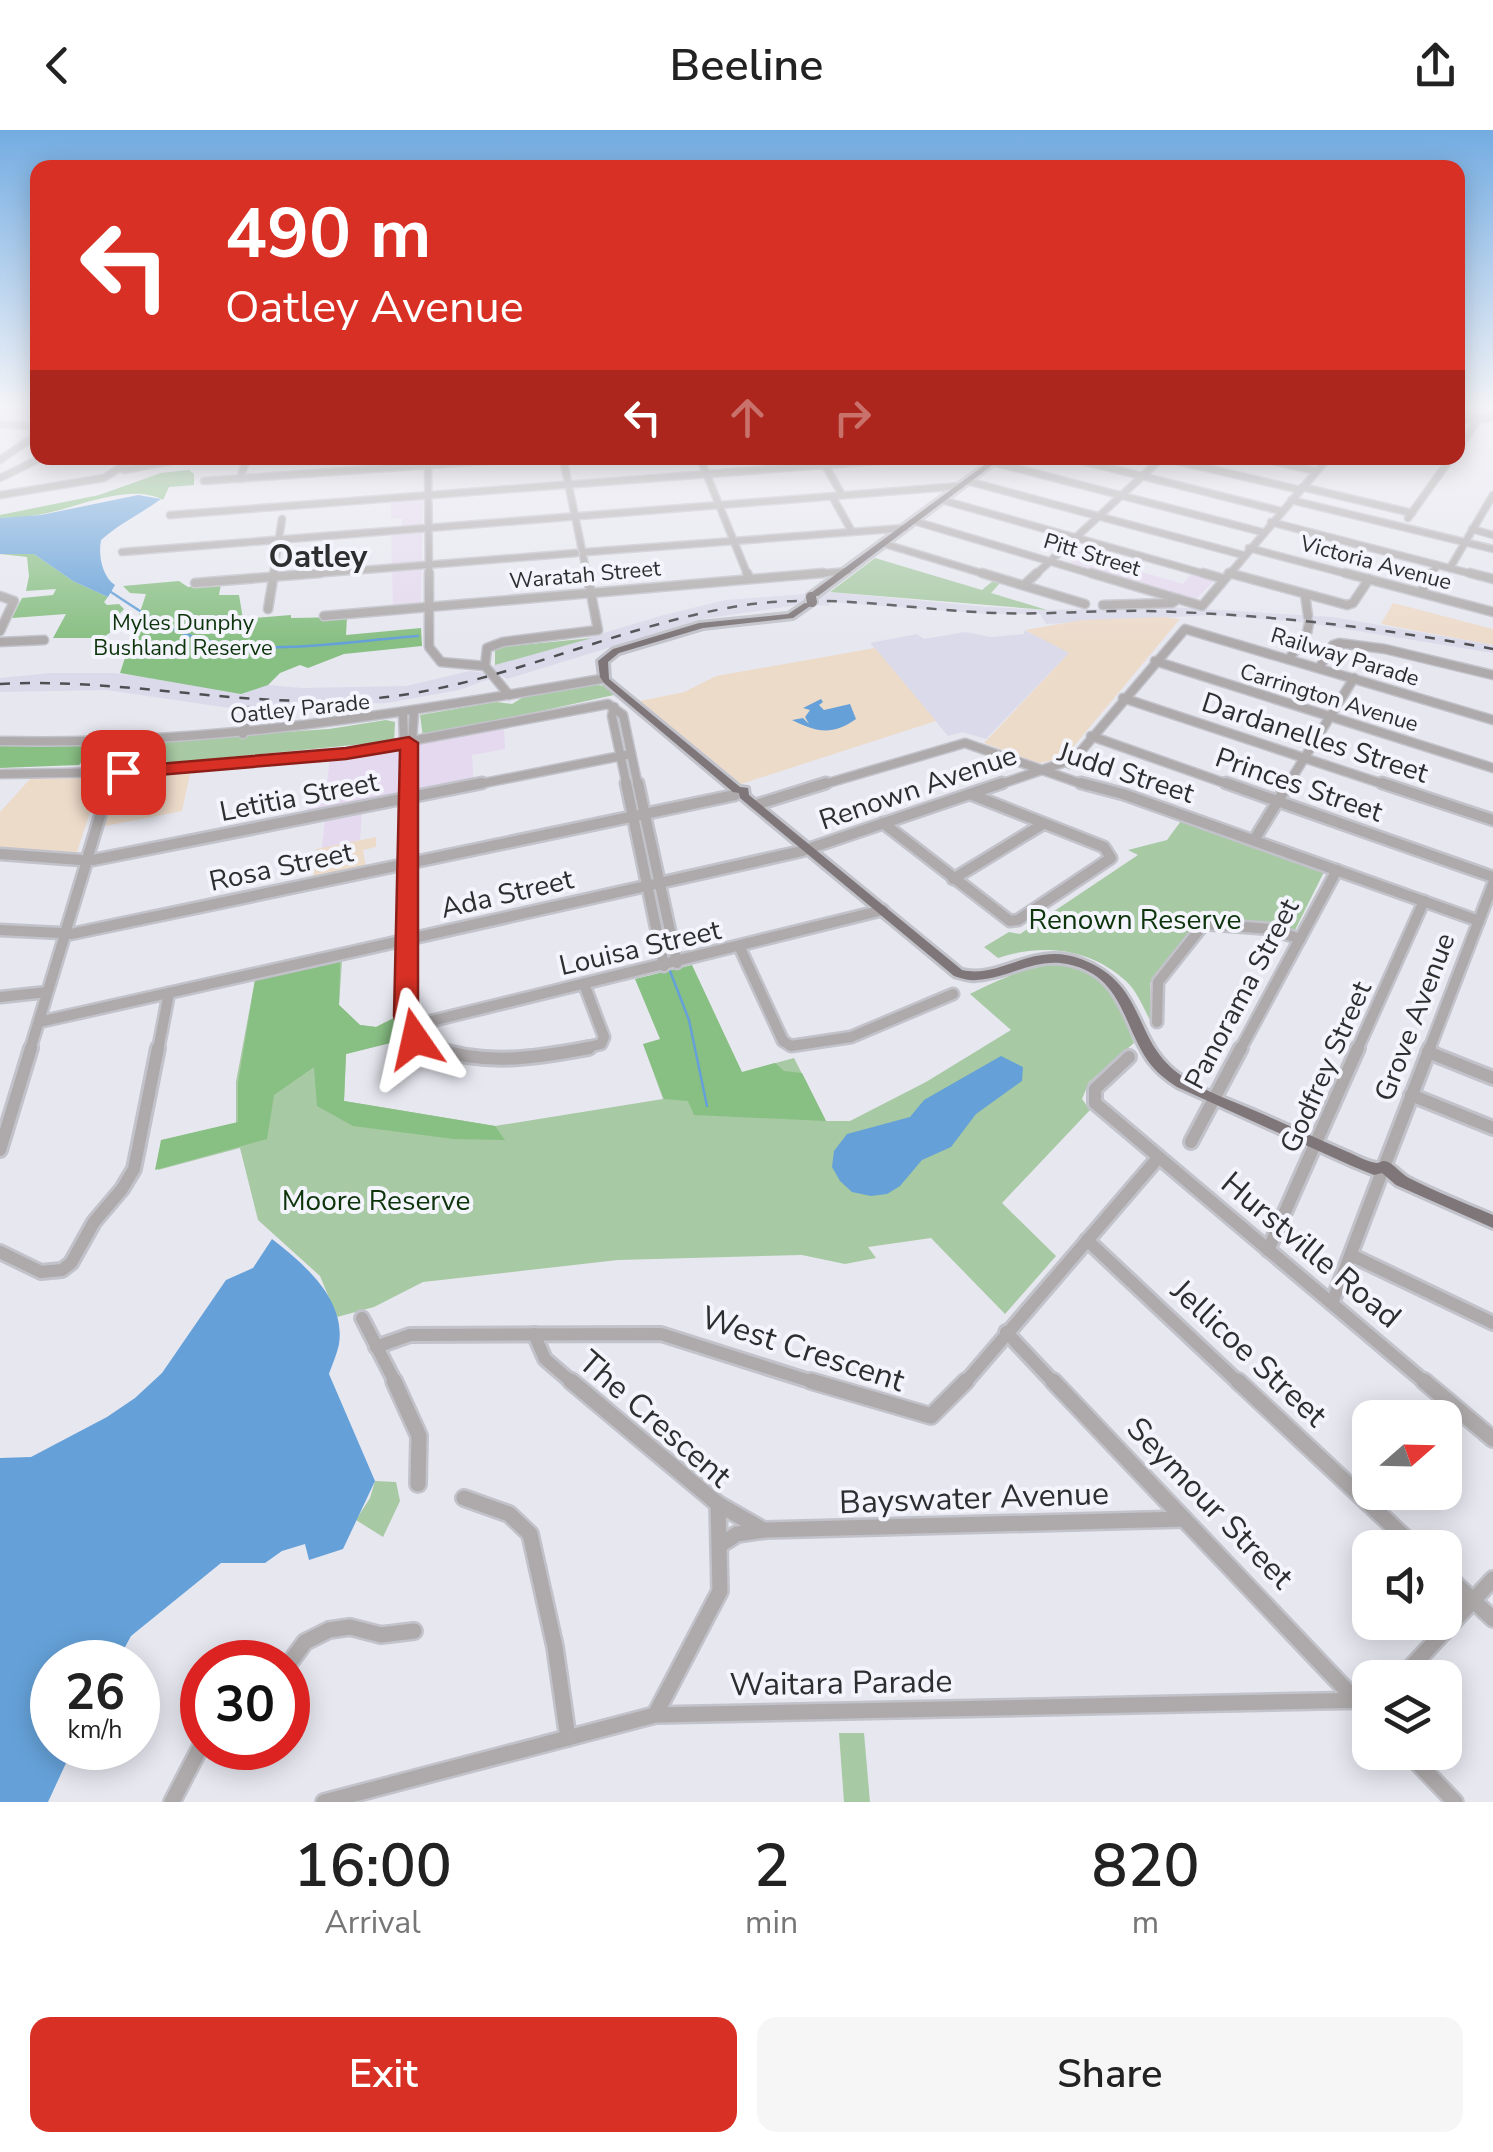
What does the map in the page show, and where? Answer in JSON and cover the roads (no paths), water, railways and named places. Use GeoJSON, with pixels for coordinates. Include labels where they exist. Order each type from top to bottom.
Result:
{"type":"FeatureCollection","features":[{"type":"Feature","properties":{"kind":"main road"},"geometry":{"type":"LineString","coordinates":[[960,486],[790,616],[706,624],[616,650],[603,661],[605,679],[958,973],[970,978],[1039,957],[1063,958],[1098,971],[1126,998],[1151,1054],[1162,1069],[1215,1098],[1493,1222]]}},
{"type":"Feature","properties":{"kind":"street"},"geometry":{"type":"LineString","coordinates":[[0,496],[59,486]]}},
{"type":"Feature","properties":{"kind":"street"},"geometry":{"type":"LineString","coordinates":[[428,486],[429,647],[433,656],[448,664],[485,666]]}},
{"type":"Feature","properties":{"kind":"street"},"geometry":{"type":"LineString","coordinates":[[170,514],[543,486]]}},
{"type":"Feature","properties":{"kind":"street"},"geometry":{"type":"LineString","coordinates":[[509,695],[485,666],[486,650],[494,644],[595,632],[599,628],[569,486]]}},
{"type":"Feature","properties":{"kind":"street"},"geometry":{"type":"LineString","coordinates":[[713,486],[749,578]]}},
{"type":"Feature","properties":{"kind":"street"},"geometry":{"type":"LineString","coordinates":[[837,486],[842,495]]}},
{"type":"Feature","properties":{"kind":"street","name":"Victoria Avenue"},"geometry":{"type":"LineString","coordinates":[[122,552],[933,486]]}},
{"type":"Feature","properties":{"kind":"street","name":"Victoria Avenue"},"geometry":{"type":"LineString","coordinates":[[976,486],[1493,612]]}},
{"type":"Feature","properties":{"kind":"street"},"geometry":{"type":"LineString","coordinates":[[1085,486],[1262,532]]}},
{"type":"Feature","properties":{"kind":"street"},"geometry":{"type":"LineString","coordinates":[[1024,585],[1131,486]]}},
{"type":"Feature","properties":{"kind":"street"},"geometry":{"type":"LineString","coordinates":[[1182,486],[1281,511]]}},
{"type":"Feature","properties":{"kind":"street"},"geometry":{"type":"LineString","coordinates":[[1288,486],[1412,513]]}},
{"type":"Feature","properties":{"kind":"street"},"geometry":{"type":"LineString","coordinates":[[1226,577],[1303,486]]}},
{"type":"Feature","properties":{"kind":"street"},"geometry":{"type":"LineString","coordinates":[[1402,527],[1431,486]]}},
{"type":"Feature","properties":{"kind":"street"},"geometry":{"type":"LineString","coordinates":[[1450,568],[1493,495]]}},
{"type":"Feature","properties":{"kind":"street"},"geometry":{"type":"LineString","coordinates":[[832,496],[851,530]]}},
{"type":"Feature","properties":{"kind":"street"},"geometry":{"type":"LineString","coordinates":[[942,500],[1226,577],[1349,605],[1369,579]]}},
{"type":"Feature","properties":{"kind":"street"},"geometry":{"type":"LineString","coordinates":[[1291,500],[1493,549]]}},
{"type":"Feature","properties":{"kind":"street"},"geometry":{"type":"LineString","coordinates":[[268,609],[282,519]]}},
{"type":"Feature","properties":{"kind":"street","name":"Pitt Street"},"geometry":{"type":"LineString","coordinates":[[914,521],[1202,606],[1226,577]]}},
{"type":"Feature","properties":{"kind":"street"},"geometry":{"type":"LineString","coordinates":[[1271,522],[1493,579]]}},
{"type":"Feature","properties":{"kind":"street"},"geometry":{"type":"LineString","coordinates":[[195,583],[905,528]]}},
{"type":"Feature","properties":{"kind":"street"},"geometry":{"type":"LineString","coordinates":[[1472,530],[1493,534]]}},
{"type":"Feature","properties":{"kind":"street"},"geometry":{"type":"LineString","coordinates":[[885,544],[1085,604]]}},
{"type":"Feature","properties":{"kind":"street"},"geometry":{"type":"LineString","coordinates":[[1421,592],[1437,565]]}},
{"type":"Feature","properties":{"kind":"street","name":"Waratah Street"},"geometry":{"type":"LineString","coordinates":[[324,616],[848,571]]}},
{"type":"Feature","properties":{"kind":"street"},"geometry":{"type":"LineString","coordinates":[[1289,659],[1307,633],[1305,594]]}},
{"type":"Feature","properties":{"kind":"street"},"geometry":{"type":"LineString","coordinates":[[0,630],[13,603],[5,597]]}},
{"type":"Feature","properties":{"kind":"street"},"geometry":{"type":"LineString","coordinates":[[1103,605],[1172,604],[1178,599]]}},
{"type":"Feature","properties":{"kind":"street","name":"Railway Parade"},"geometry":{"type":"LineString","coordinates":[[1155,661],[1180,631],[1188,629],[1493,720]]}},
{"type":"Feature","properties":{"kind":"street"},"geometry":{"type":"LineString","coordinates":[[0,642],[44,640]]}},
{"type":"Feature","properties":{"kind":"street"},"geometry":{"type":"LineString","coordinates":[[1319,668],[1333,644],[1341,643],[1385,649],[1493,676]]}},
{"type":"Feature","properties":{"kind":"street"},"geometry":{"type":"LineString","coordinates":[[1060,776],[1155,661]]}},
{"type":"Feature","properties":{"kind":"street","name":"Carrington Avenue"},"geometry":{"type":"LineString","coordinates":[[1155,661],[1493,768]]}},
{"type":"Feature","properties":{"kind":"street"},"geometry":{"type":"LineString","coordinates":[[1254,840],[1354,678]]}},
{"type":"Feature","properties":{"kind":"street","name":"Oatley Parade"},"geometry":{"type":"LineString","coordinates":[[0,742],[123,742],[243,734],[409,713],[605,679]]}},
{"type":"Feature","properties":{"kind":"street","name":"Dardanelles Street"},"geometry":{"type":"LineString","coordinates":[[1123,698],[1493,820]]}},
{"type":"Feature","properties":{"kind":"street"},"geometry":{"type":"LineString","coordinates":[[0,774],[114,773],[334,754],[409,743],[594,705],[614,707],[623,715],[631,754],[647,886],[664,966]]}},
{"type":"Feature","properties":{"kind":"street"},"geometry":{"type":"LineString","coordinates":[[614,707],[620,756],[660,883],[677,962]]}},
{"type":"Feature","properties":{"kind":"street"},"geometry":{"type":"LineString","coordinates":[[243,734],[248,710]]}},
{"type":"Feature","properties":{"kind":"street"},"geometry":{"type":"LineString","coordinates":[[409,713],[404,738],[409,743],[407,1027],[413,1037],[437,1049],[489,1064],[594,1047],[604,1037],[584,984]]}},
{"type":"Feature","properties":{"kind":"street","name":"Princes Street"},"geometry":{"type":"LineString","coordinates":[[1090,736],[1493,881]]}},
{"type":"Feature","properties":{"kind":"street"},"geometry":{"type":"LineString","coordinates":[[0,1150],[123,742]]}},
{"type":"Feature","properties":{"kind":"street","name":"Judd Street"},"geometry":{"type":"LineString","coordinates":[[756,805],[955,743],[974,746],[1254,840],[1478,921]]}},
{"type":"Feature","properties":{"kind":"street","name":"Letitia Street"},"geometry":{"type":"LineString","coordinates":[[0,854],[87,860],[631,754]]}},
{"type":"Feature","properties":{"kind":"street","name":"Renown Avenue"},"geometry":{"type":"LineString","coordinates":[[809,849],[1071,760]]}},
{"type":"Feature","properties":{"kind":"street","name":"Rosa Street"},"geometry":{"type":"LineString","coordinates":[[0,930],[65,934],[739,793]]}},
{"type":"Feature","properties":{"kind":"street"},"geometry":{"type":"LineString","coordinates":[[883,823],[1007,920],[1016,921],[1108,862],[1110,853],[1104,846],[970,794]]}},
{"type":"Feature","properties":{"kind":"street"},"geometry":{"type":"LineString","coordinates":[[953,879],[1043,824]]}},
{"type":"Feature","properties":{"kind":"street","name":"Ada Street"},"geometry":{"type":"LineString","coordinates":[[38,1022],[809,849]]}},
{"type":"Feature","properties":{"kind":"street","name":"Panorama Street"},"geometry":{"type":"LineString","coordinates":[[1191,1142],[1337,870]]}},
{"type":"Feature","properties":{"kind":"street","name":"Grove Avenue"},"geometry":{"type":"LineString","coordinates":[[1332,1303],[1493,881]]}},
{"type":"Feature","properties":{"kind":"street","name":"Godfrey Street"},"geometry":{"type":"LineString","coordinates":[[1268,1250],[1424,901]]}},
{"type":"Feature","properties":{"kind":"street","name":"Louisa Street"},"geometry":{"type":"LineString","coordinates":[[407,1027],[883,910]]}},
{"type":"Feature","properties":{"kind":"street"},"geometry":{"type":"LineString","coordinates":[[1156,1022],[1158,982],[1204,924],[1271,929],[1300,939]]}},
{"type":"Feature","properties":{"kind":"street"},"geometry":{"type":"LineString","coordinates":[[740,948],[783,1041],[790,1046],[826,1042],[907,1018],[953,994]]}},
{"type":"Feature","properties":{"kind":"street"},"geometry":{"type":"LineString","coordinates":[[0,997],[48,992]]}},
{"type":"Feature","properties":{"kind":"street"},"geometry":{"type":"LineString","coordinates":[[0,1252],[34,1274],[57,1271],[70,1264],[94,1220],[120,1194],[134,1168],[168,992]]}},
{"type":"Feature","properties":{"kind":"street"},"geometry":{"type":"LineString","coordinates":[[1428,1052],[1493,1078]]}},
{"type":"Feature","properties":{"kind":"street","name":"Hurstville Road"},"geometry":{"type":"LineString","coordinates":[[1129,1057],[1095,1089],[1095,1103],[1493,1439]]}},
{"type":"Feature","properties":{"kind":"street"},"geometry":{"type":"LineString","coordinates":[[1411,1095],[1493,1128]]}},
{"type":"Feature","properties":{"kind":"street","name":"West Crescent"},"geometry":{"type":"LineString","coordinates":[[376,1347],[410,1335],[661,1334],[928,1416],[941,1410],[1158,1158]]}},
{"type":"Feature","properties":{"kind":"street","name":"Jellicoe Street"},"geometry":{"type":"LineString","coordinates":[[1087,1240],[1397,1530]]}},
{"type":"Feature","properties":{"kind":"street"},"geometry":{"type":"LineString","coordinates":[[1350,1256],[1493,1323]]}},
{"type":"Feature","properties":{"kind":"street"},"geometry":{"type":"LineString","coordinates":[[362,1318],[410,1403],[424,1458],[418,1484]]}},
{"type":"Feature","properties":{"kind":"street","name":"Seymour Street"},"geometry":{"type":"LineString","coordinates":[[1006,1332],[1352,1692]]}},
{"type":"Feature","properties":{"kind":"street","name":"The Crescent"},"geometry":{"type":"LineString","coordinates":[[534,1334],[545,1359],[718,1504],[718,1597],[655,1715]]}},
{"type":"Feature","properties":{"kind":"street"},"geometry":{"type":"LineString","coordinates":[[464,1498],[505,1511],[520,1520],[530,1534],[555,1647],[568,1738]]}},
{"type":"Feature","properties":{"kind":"street","name":"Bayswater Avenue"},"geometry":{"type":"LineString","coordinates":[[718,1504],[740,1520],[766,1530]]}},
{"type":"Feature","properties":{"kind":"street","name":"Bayswater Avenue"},"geometry":{"type":"LineString","coordinates":[[720,1545],[736,1534],[766,1530],[1184,1519]]}},
{"type":"Feature","properties":{"kind":"street"},"geometry":{"type":"LineString","coordinates":[[1418,1660],[1493,1579]]}},
{"type":"Feature","properties":{"kind":"street"},"geometry":{"type":"LineString","coordinates":[[1462,1590],[1493,1620]]}},
{"type":"Feature","properties":{"kind":"street"},"geometry":{"type":"LineString","coordinates":[[309,1640],[329,1630],[350,1627],[381,1636],[414,1630]]}},
{"type":"Feature","properties":{"kind":"street","name":"Waitara Parade"},"geometry":{"type":"LineString","coordinates":[[324,1802],[655,1715],[1352,1706]]}},
{"type":"Feature","properties":{"kind":"street"},"geometry":{"type":"LineString","coordinates":[[172,1802],[189,1770]]}},
{"type":"Feature","properties":{"kind":"street"},"geometry":{"type":"LineString","coordinates":[[1424,1770],[1455,1802]]}},
{"type":"Feature","properties":{"kind":"water"},"geometry":{"type":"Polygon","coordinates":[[[138,495],[161,499],[101,540],[102,565],[115,585],[108,597],[73,581],[34,554],[0,554],[0,518],[41,515],[138,495]]]}},
{"type":"Feature","properties":{"kind":"water"},"geometry":{"type":"Polygon","coordinates":[[[821,699],[819,705],[824,710],[850,704],[856,719],[824,730],[792,720],[803,718],[809,724],[805,717],[810,710],[803,708],[821,699]]]}},
{"type":"Feature","properties":{"kind":"water"},"geometry":{"type":"Polygon","coordinates":[[[1001,1056],[1023,1067],[1022,1081],[976,1114],[951,1147],[922,1160],[900,1186],[887,1194],[852,1192],[840,1181],[832,1167],[834,1151],[847,1134],[910,1117],[924,1100],[1001,1056]]]}},
{"type":"Feature","properties":{"kind":"water"},"geometry":{"type":"Polygon","coordinates":[[[272,1239],[309,1271],[336,1312],[339,1344],[329,1374],[375,1481],[343,1549],[309,1560],[305,1544],[282,1551],[265,1563],[221,1563],[129,1640],[30,1640],[30,1770],[63,1770],[48,1802],[0,1802],[0,1458],[31,1457],[135,1398],[162,1373],[226,1280],[253,1268],[272,1239]]]}},
{"type":"Feature","properties":{"kind":"waterway"},"geometry":{"type":"LineString","coordinates":[[108,590],[167,626],[214,642],[272,647],[418,636]]}},
{"type":"Feature","properties":{"kind":"waterway"},"geometry":{"type":"LineString","coordinates":[[670,971],[689,1020],[707,1106]]}},
{"type":"Feature","properties":{"kind":"railway"},"geometry":{"type":"LineString","coordinates":[[0,684],[94,685],[284,700],[378,698],[471,681],[699,614],[745,605],[808,601],[995,613],[1147,611],[1234,615],[1364,628],[1493,649]]}},
{"type":"Feature","properties":{"kind":"district","name":"Oatley"},"geometry":{"type":"Point","coordinates":[318,556]}},
{"type":"Feature","properties":{"kind":"park label","name":"Myles Dunphy Bushland Reserve"},"geometry":{"type":"Point","coordinates":[183,636]}},
{"type":"Feature","properties":{"kind":"park label","name":"Renown Reserve"},"geometry":{"type":"Point","coordinates":[1135,920]}},
{"type":"Feature","properties":{"kind":"park label","name":"Moore Reserve"},"geometry":{"type":"Point","coordinates":[376,1201]}}]}
